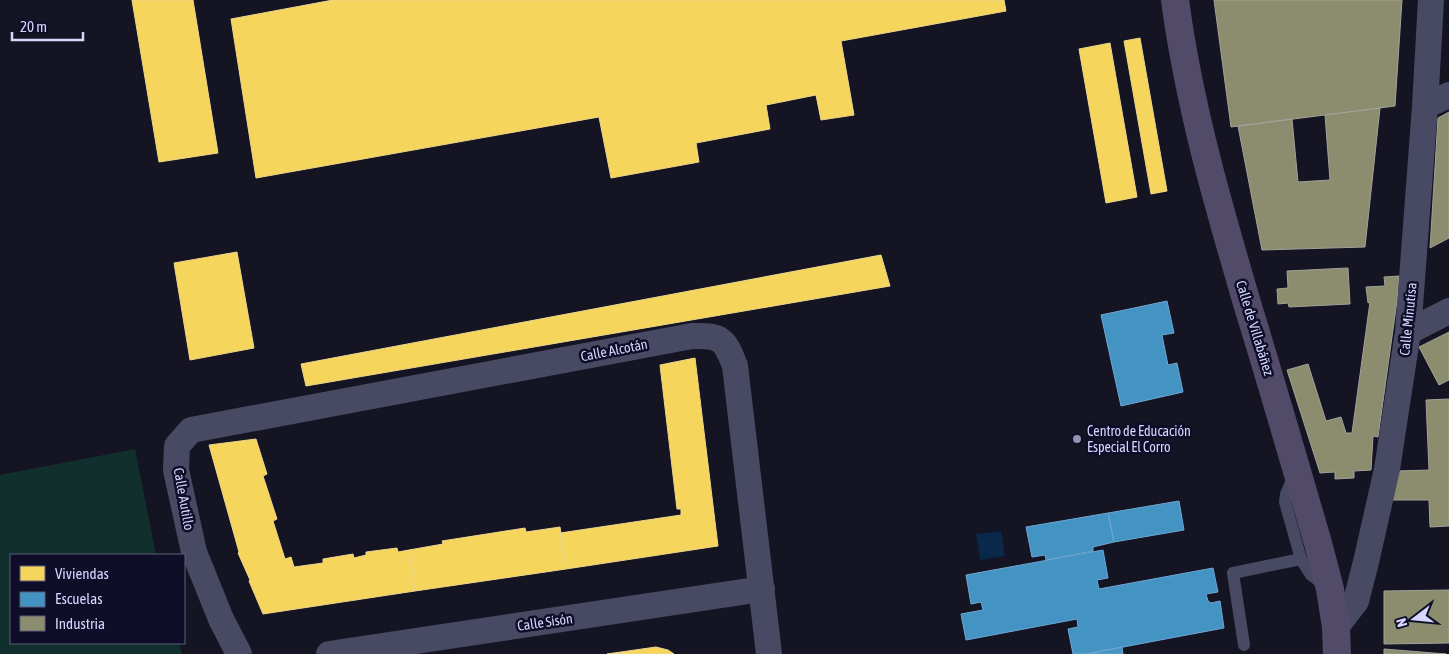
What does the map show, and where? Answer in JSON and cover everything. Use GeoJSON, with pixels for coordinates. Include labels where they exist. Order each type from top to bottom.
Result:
{"type":"FeatureCollection","features":[{"type":"Feature","properties":{"kind":"main road","name":"Calle de Villabáñez"},"geometry":{"type":"LineString","coordinates":[[1175,0],[1190,90],[1206,159],[1330,589],[1336,627],[1337,654]]}},
{"type":"Feature","properties":{"kind":"street","name":"Calle Minutisa"},"geometry":{"type":"LineString","coordinates":[[1336,627],[1356,601],[1366,562],[1387,469],[1408,332],[1431,0]]}},
{"type":"Feature","properties":{"kind":"street"},"geometry":{"type":"LineString","coordinates":[[1425,106],[1449,94]]}},
{"type":"Feature","properties":{"kind":"street"},"geometry":{"type":"LineString","coordinates":[[1408,332],[1449,311]]}},
{"type":"Feature","properties":{"kind":"street","name":"Calle Alcotán"},"geometry":{"type":"LineString","coordinates":[[191,430],[692,336],[708,336],[720,339],[729,349],[735,366],[769,654]]}},
{"type":"Feature","properties":{"kind":"street","name":"Calle Autillo"},"geometry":{"type":"LineString","coordinates":[[191,430],[177,446],[176,470],[194,552],[221,619],[239,654]]}},
{"type":"Feature","properties":{"kind":"street","name":"Calle Sisón"},"geometry":{"type":"LineString","coordinates":[[328,654],[762,589]]}},
{"type":"Feature","properties":{"kind":"lane"},"geometry":{"type":"LineString","coordinates":[[1296,468],[1286,494],[1285,502],[1301,559],[1311,575],[1330,589]]}},
{"type":"Feature","properties":{"kind":"lane"},"geometry":{"type":"LineString","coordinates":[[1244,645],[1233,572],[1301,559]]}},
{"type":"Feature","properties":{"kind":"green space"},"geometry":{"type":"Polygon","coordinates":[[[135,449],[156,554],[10,554],[10,644],[179,644],[182,654],[0,654],[0,475],[135,449]]]}},
{"type":"Feature","properties":{"kind":"water"},"geometry":{"type":"Polygon","coordinates":[[[1001,531],[1005,556],[980,560],[976,534],[1001,531]]]}},
{"type":"Feature","properties":{"kind":"building: Viviendas"},"geometry":{"type":"Polygon","coordinates":[[[132,0],[193,0],[218,153],[159,162],[132,0]]]}},
{"type":"Feature","properties":{"kind":"building: Viviendas"},"geometry":{"type":"Polygon","coordinates":[[[333,0],[1004,0],[1006,11],[841,41],[854,115],[821,120],[816,95],[766,105],[770,129],[696,143],[699,162],[611,178],[599,117],[256,178],[231,19],[333,0]]]}},
{"type":"Feature","properties":{"kind":"building: Viviendas"},"geometry":{"type":"Polygon","coordinates":[[[1140,38],[1167,191],[1151,194],[1124,41],[1140,38]]]}},
{"type":"Feature","properties":{"kind":"building: Viviendas"},"geometry":{"type":"Polygon","coordinates":[[[1110,43],[1137,197],[1106,203],[1079,49],[1110,43]]]}},
{"type":"Feature","properties":{"kind":"building: Viviendas"},"geometry":{"type":"Polygon","coordinates":[[[237,252],[254,348],[190,360],[174,263],[237,252]]]}},
{"type":"Feature","properties":{"kind":"building: Viviendas"},"geometry":{"type":"Polygon","coordinates":[[[881,255],[890,286],[306,386],[301,364],[881,255]]]}},
{"type":"Feature","properties":{"kind":"building: Viviendas"},"geometry":{"type":"Polygon","coordinates":[[[695,358],[718,546],[566,569],[560,533],[681,515],[681,509],[677,509],[660,365],[695,358]]]}},
{"type":"Feature","properties":{"kind":"building: Viviendas"},"geometry":{"type":"Polygon","coordinates":[[[256,439],[267,474],[263,476],[277,519],[273,521],[285,559],[291,557],[294,567],[323,563],[323,559],[353,554],[354,558],[366,555],[366,552],[397,548],[398,552],[409,550],[415,591],[263,614],[238,553],[209,445],[256,439]]]}},
{"type":"Feature","properties":{"kind":"building: Viviendas"},"geometry":{"type":"Polygon","coordinates":[[[560,527],[566,569],[415,591],[409,550],[443,544],[442,541],[525,528],[526,532],[560,527]]]}},
{"type":"Feature","properties":{"kind":"building: Viviendas"},"geometry":{"type":"Polygon","coordinates":[[[656,647],[668,650],[674,654],[607,654],[656,647]]]}},
{"type":"Feature","properties":{"kind":"building: Escuelas"},"geometry":{"type":"Polygon","coordinates":[[[1167,301],[1174,333],[1162,335],[1168,365],[1177,363],[1183,392],[1121,406],[1101,315],[1167,301]]]}},
{"type":"Feature","properties":{"kind":"building: Escuelas"},"geometry":{"type":"Polygon","coordinates":[[[1179,501],[1184,530],[1114,542],[1108,513],[1179,501]]]}},
{"type":"Feature","properties":{"kind":"building: Escuelas"},"geometry":{"type":"Polygon","coordinates":[[[1108,513],[1114,542],[1093,547],[1093,551],[1046,560],[1045,555],[1032,557],[1026,527],[1108,513]]]}},
{"type":"Feature","properties":{"kind":"building: Escuelas"},"geometry":{"type":"Polygon","coordinates":[[[1103,550],[1108,578],[1097,580],[1099,589],[1213,568],[1218,592],[1206,594],[1208,601],[1211,603],[1220,601],[1224,628],[1086,654],[1073,654],[1068,629],[1078,627],[1077,619],[966,640],[961,614],[983,610],[981,602],[971,604],[966,575],[1103,550]]]}},
{"type":"Feature","properties":{"kind":"building: Escuelas"},"geometry":{"type":"Polygon","coordinates":[[[1122,647],[1123,654],[1086,654],[1122,647]]]}},
{"type":"Feature","properties":{"kind":"building: Industria"},"geometry":{"type":"Polygon","coordinates":[[[1214,0],[1402,0],[1395,106],[1231,127],[1214,0]]]}},
{"type":"Feature","properties":{"kind":"building: Industria"},"geometry":{"type":"Polygon","coordinates":[[[1380,108],[1365,247],[1262,250],[1238,126],[1292,119],[1298,182],[1330,180],[1325,115],[1380,108]]]}},
{"type":"Feature","properties":{"kind":"building: Industria"},"geometry":{"type":"Polygon","coordinates":[[[1449,112],[1449,238],[1430,248],[1438,118],[1449,112]]]}},
{"type":"Feature","properties":{"kind":"building: Industria"},"geometry":{"type":"Polygon","coordinates":[[[1348,268],[1350,304],[1289,307],[1288,303],[1278,304],[1277,289],[1288,288],[1287,271],[1348,268]]]}},
{"type":"Feature","properties":{"kind":"building: Industria"},"geometry":{"type":"Polygon","coordinates":[[[1399,276],[1378,437],[1373,436],[1371,470],[1354,471],[1354,478],[1335,479],[1335,472],[1320,473],[1287,370],[1308,364],[1326,421],[1341,417],[1346,433],[1352,433],[1370,302],[1368,303],[1366,287],[1385,286],[1384,277],[1399,276]]]}},
{"type":"Feature","properties":{"kind":"building: Industria"},"geometry":{"type":"Polygon","coordinates":[[[1449,332],[1449,380],[1439,385],[1419,347],[1449,332]]]}},
{"type":"Feature","properties":{"kind":"building: Industria"},"geometry":{"type":"Polygon","coordinates":[[[1449,399],[1449,526],[1430,527],[1429,500],[1391,500],[1397,471],[1429,470],[1426,400],[1449,399]]]}},
{"type":"Feature","properties":{"kind":"building: Industria"},"geometry":{"type":"Polygon","coordinates":[[[1449,590],[1449,643],[1384,644],[1384,591],[1449,590]]]}},
{"type":"Feature","properties":{"kind":"building: Industria"},"geometry":{"type":"Polygon","coordinates":[[[1384,649],[1446,654],[1384,654],[1384,649]]]}},
{"type":"Feature","properties":{"kind":"place","name":"Centro de Educación Especial El Corro"},"geometry":{"type":"Point","coordinates":[1077,439]}}]}
